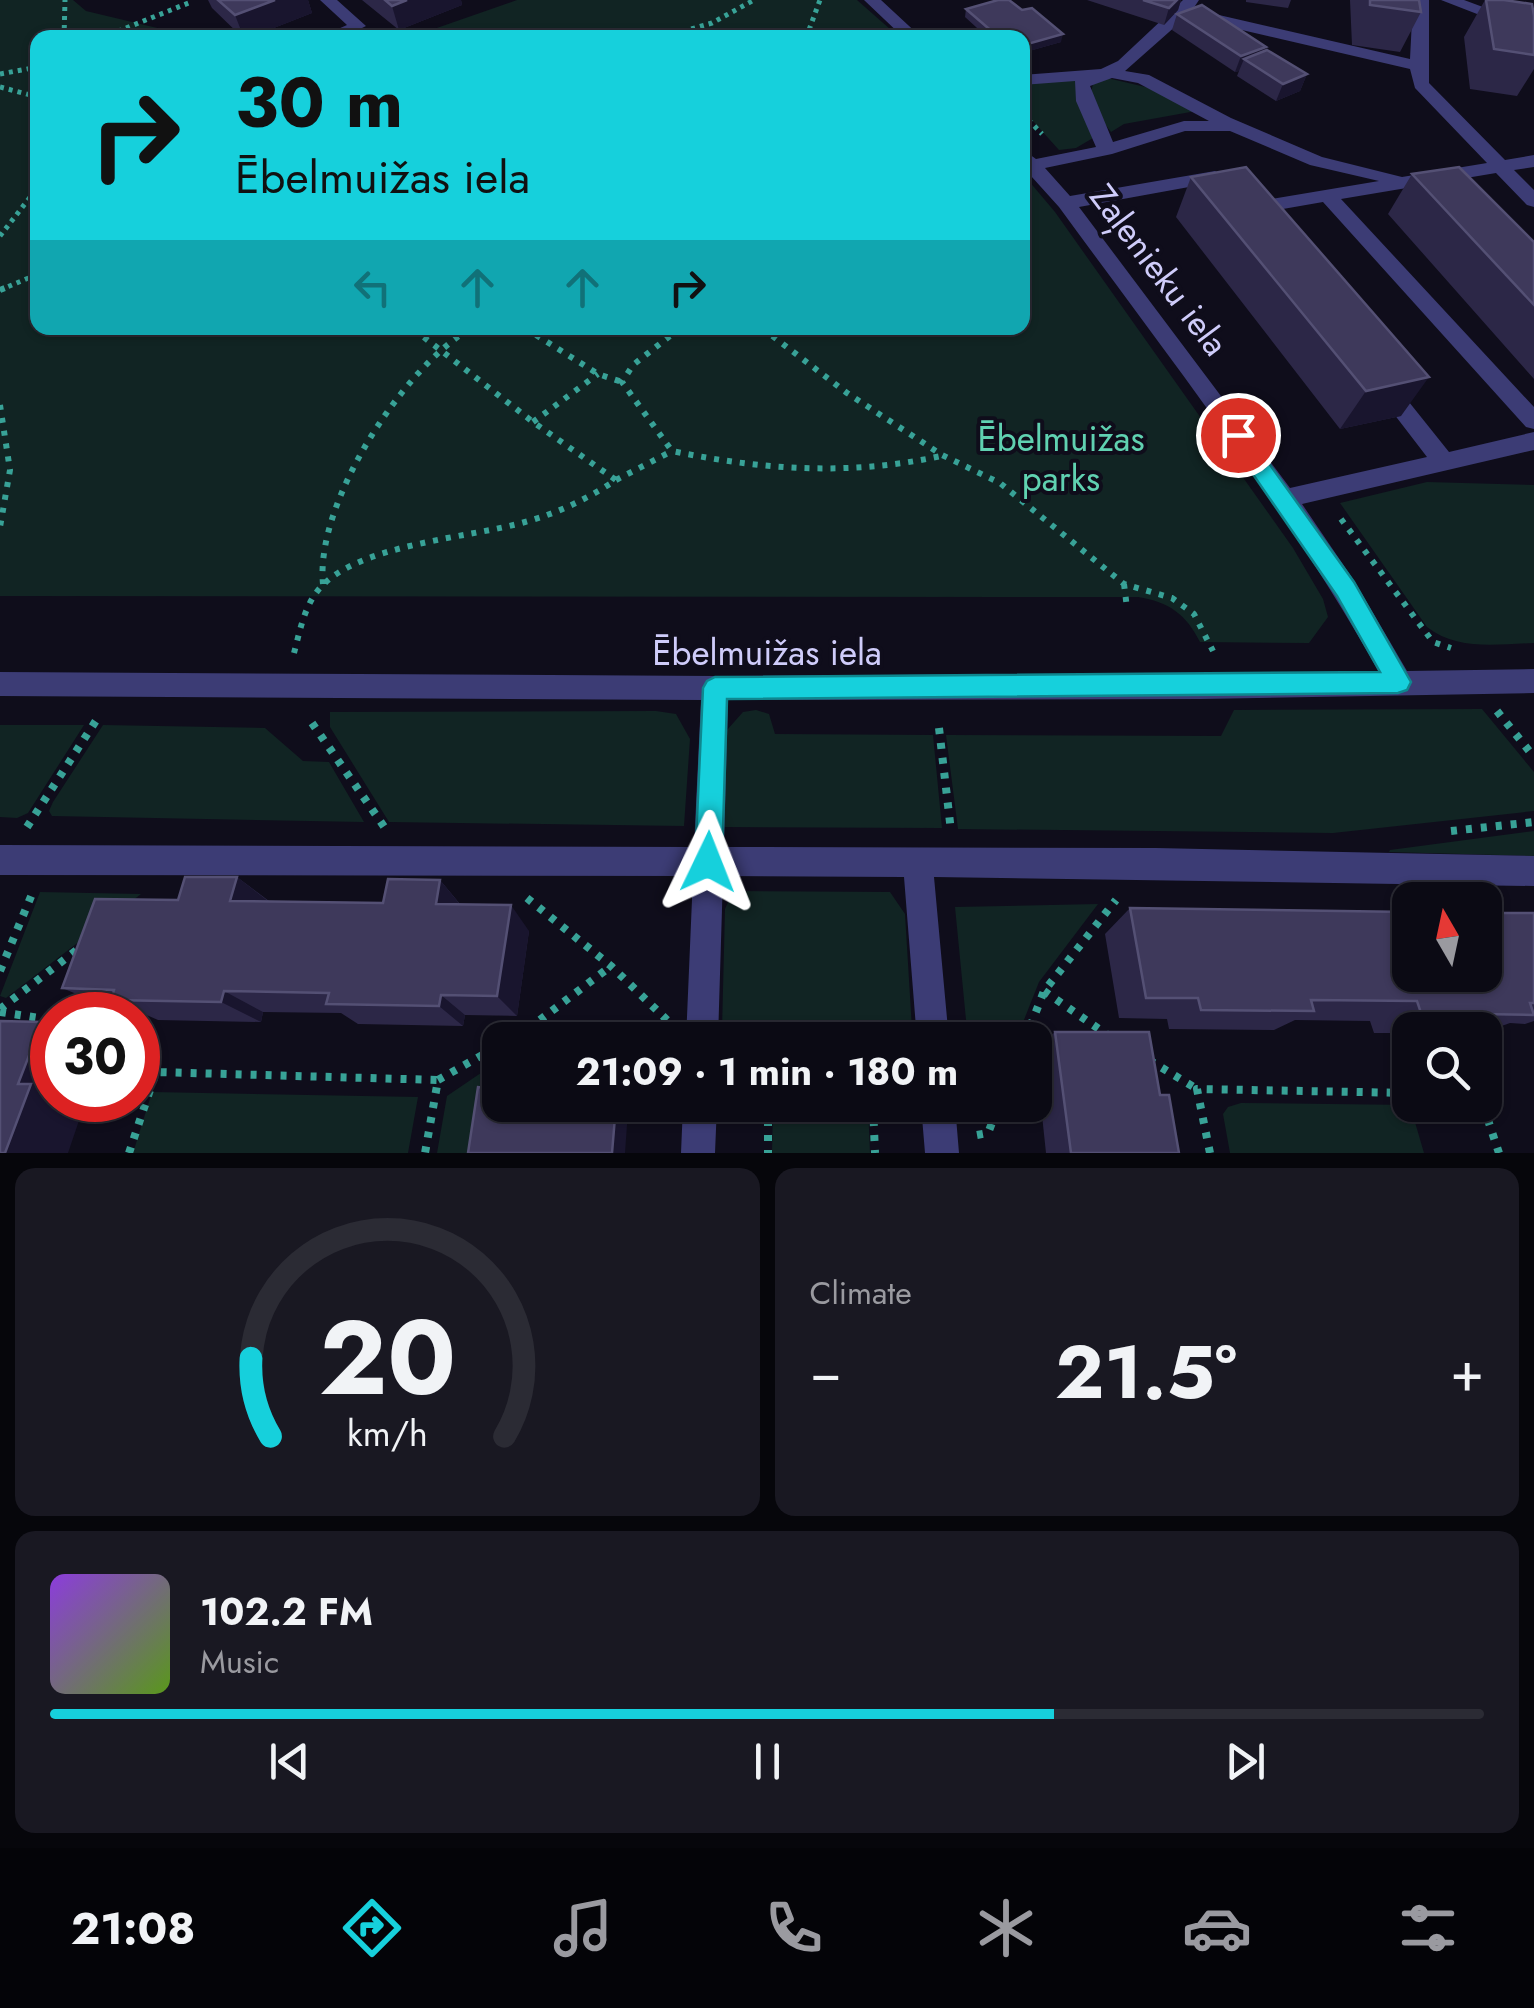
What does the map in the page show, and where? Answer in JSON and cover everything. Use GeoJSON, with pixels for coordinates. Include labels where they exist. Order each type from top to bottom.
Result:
{"type":"FeatureCollection","features":[{"type":"Feature","properties":{"kind":"street"},"geometry":{"type":"LineString","coordinates":[[328,0],[358,26],[347,30]]}},
{"type":"Feature","properties":{"kind":"street"},"geometry":{"type":"LineString","coordinates":[[872,0],[905,30]]}},
{"type":"Feature","properties":{"kind":"street"},"geometry":{"type":"LineString","coordinates":[[1422,0],[1420,84],[1534,201]]}},
{"type":"Feature","properties":{"kind":"street"},"geometry":{"type":"LineString","coordinates":[[1448,0],[1534,31]]}},
{"type":"Feature","properties":{"kind":"street"},"geometry":{"type":"LineString","coordinates":[[1106,150],[1100,128],[1082,101],[1082,84],[1124,65],[1146,49],[1187,6],[1418,66]]}},
{"type":"Feature","properties":{"kind":"street"},"geometry":{"type":"LineString","coordinates":[[1030,79],[1099,74],[1143,80],[1238,128],[1316,161],[1404,181]]}},
{"type":"Feature","properties":{"kind":"street"},"geometry":{"type":"LineString","coordinates":[[1030,159],[1106,150],[1184,126],[1238,128]]}},
{"type":"Feature","properties":{"kind":"street"},"geometry":{"type":"LineString","coordinates":[[1066,203],[1215,177],[1248,217],[1327,195],[1534,161]]}},
{"type":"Feature","properties":{"kind":"street","name":"Zaļenieku iela"},"geometry":{"type":"LineString","coordinates":[[1030,162],[1066,203],[1285,499],[1346,589],[1398,682]]}},
{"type":"Feature","properties":{"kind":"street"},"geometry":{"type":"LineString","coordinates":[[1327,195],[1534,421]]}},
{"type":"Feature","properties":{"kind":"street"},"geometry":{"type":"LineString","coordinates":[[1373,373],[1444,462]]}},
{"type":"Feature","properties":{"kind":"street"},"geometry":{"type":"LineString","coordinates":[[1285,499],[1534,441]]}},
{"type":"Feature","properties":{"kind":"street","name":"Ēbelmuižas iela"},"geometry":{"type":"LineString","coordinates":[[0,684],[715,688],[1534,681]]}},
{"type":"Feature","properties":{"kind":"street"},"geometry":{"type":"LineString","coordinates":[[703,1022],[715,688]]}},
{"type":"Feature","properties":{"kind":"street"},"geometry":{"type":"LineString","coordinates":[[0,860],[1156,863],[1534,871]]}},
{"type":"Feature","properties":{"kind":"street"},"geometry":{"type":"LineString","coordinates":[[918,863],[931,1022]]}},
{"type":"Feature","properties":{"kind":"street"},"geometry":{"type":"LineString","coordinates":[[698,1153],[699,1122]]}},
{"type":"Feature","properties":{"kind":"street"},"geometry":{"type":"LineString","coordinates":[[939,1122],[942,1153]]}},
{"type":"Feature","properties":{"kind":"path"},"geometry":{"type":"LineString","coordinates":[[64,30],[65,0]]}},
{"type":"Feature","properties":{"kind":"path"},"geometry":{"type":"LineString","coordinates":[[688,30],[712,23],[754,0]]}},
{"type":"Feature","properties":{"kind":"path"},"geometry":{"type":"LineString","coordinates":[[809,30],[820,0]]}},
{"type":"Feature","properties":{"kind":"path"},"geometry":{"type":"LineString","coordinates":[[121,30],[192,1]]}},
{"type":"Feature","properties":{"kind":"path"},"geometry":{"type":"LineString","coordinates":[[0,74],[30,69]]}},
{"type":"Feature","properties":{"kind":"path"},"geometry":{"type":"LineString","coordinates":[[0,87],[30,95]]}},
{"type":"Feature","properties":{"kind":"path"},"geometry":{"type":"LineString","coordinates":[[0,236],[30,197]]}},
{"type":"Feature","properties":{"kind":"path"},"geometry":{"type":"LineString","coordinates":[[0,290],[30,277]]}},
{"type":"Feature","properties":{"kind":"path"},"geometry":{"type":"LineString","coordinates":[[422,335],[532,422],[616,480]]}},
{"type":"Feature","properties":{"kind":"path"},"geometry":{"type":"LineString","coordinates":[[323,584],[318,572],[322,549],[350,479],[404,391],[438,347],[459,335]]}},
{"type":"Feature","properties":{"kind":"path"},"geometry":{"type":"LineString","coordinates":[[536,335],[598,374],[622,382],[672,451]]}},
{"type":"Feature","properties":{"kind":"path"},"geometry":{"type":"LineString","coordinates":[[622,382],[634,365],[671,335]]}},
{"type":"Feature","properties":{"kind":"path"},"geometry":{"type":"LineString","coordinates":[[771,335],[847,393],[942,456],[1000,484],[1124,584],[1172,598],[1194,614],[1213,651]]}},
{"type":"Feature","properties":{"kind":"path"},"geometry":{"type":"LineString","coordinates":[[532,422],[598,374]]}},
{"type":"Feature","properties":{"kind":"path"},"geometry":{"type":"LineString","coordinates":[[0,406],[10,470],[0,528]]}},
{"type":"Feature","properties":{"kind":"path"},"geometry":{"type":"LineString","coordinates":[[308,607],[323,584],[378,556],[553,514],[600,493],[616,480],[672,451],[742,464],[826,469],[912,464],[942,456]]}},
{"type":"Feature","properties":{"kind":"path"},"geometry":{"type":"LineString","coordinates":[[1124,584],[1127,608]]}},
{"type":"Feature","properties":{"kind":"path"},"geometry":{"type":"LineString","coordinates":[[28,826],[97,719]]}},
{"type":"Feature","properties":{"kind":"path"},"geometry":{"type":"LineString","coordinates":[[312,723],[386,830]]}},
{"type":"Feature","properties":{"kind":"path"},"geometry":{"type":"LineString","coordinates":[[939,728],[952,837]]}},
{"type":"Feature","properties":{"kind":"path"},"geometry":{"type":"LineString","coordinates":[[0,972],[38,880]]}},
{"type":"Feature","properties":{"kind":"path"},"geometry":{"type":"LineString","coordinates":[[516,889],[611,966],[669,1022]]}},
{"type":"Feature","properties":{"kind":"path"},"geometry":{"type":"LineString","coordinates":[[1032,1022],[1044,991],[1120,895]]}},
{"type":"Feature","properties":{"kind":"path"},"geometry":{"type":"LineString","coordinates":[[0,1011],[87,942]]}},
{"type":"Feature","properties":{"kind":"path"},"geometry":{"type":"LineString","coordinates":[[538,1022],[611,966]]}},
{"type":"Feature","properties":{"kind":"path"},"geometry":{"type":"LineString","coordinates":[[1044,991],[1114,1039],[1096,1038]]}},
{"type":"Feature","properties":{"kind":"path"},"geometry":{"type":"LineString","coordinates":[[0,1011],[30,1016]]}},
{"type":"Feature","properties":{"kind":"path"},"geometry":{"type":"LineString","coordinates":[[1052,1036],[1062,1036]]}},
{"type":"Feature","properties":{"kind":"path"},"geometry":{"type":"LineString","coordinates":[[1130,1049],[1197,1089],[1392,1093]]}},
{"type":"Feature","properties":{"kind":"path"},"geometry":{"type":"LineString","coordinates":[[160,1072],[438,1080],[482,1054]]}},
{"type":"Feature","properties":{"kind":"path"},"geometry":{"type":"LineString","coordinates":[[425,1153],[438,1080]]}},
{"type":"Feature","properties":{"kind":"path"},"geometry":{"type":"LineString","coordinates":[[1197,1089],[1210,1153]]}},
{"type":"Feature","properties":{"kind":"path"},"geometry":{"type":"LineString","coordinates":[[129,1153],[139,1122]]}},
{"type":"Feature","properties":{"kind":"path"},"geometry":{"type":"LineString","coordinates":[[768,1122],[768,1153]]}},
{"type":"Feature","properties":{"kind":"path"},"geometry":{"type":"LineString","coordinates":[[874,1122],[875,1153]]}},
{"type":"Feature","properties":{"kind":"path"},"geometry":{"type":"LineString","coordinates":[[1488,1122],[1499,1153]]}},
{"type":"Feature","properties":{"kind":"green space","name":"Ēbelmuižas parks"},"geometry":{"type":"Polygon","coordinates":[[[0,0],[73,0],[86,11],[166,30],[30,30],[30,335],[1030,335],[1030,182],[1293,548],[1323,599],[1328,617],[1309,643],[1200,642],[1175,611],[1138,597],[0,596],[0,0]]]}},
{"type":"Feature","properties":{"kind":"green space"},"geometry":{"type":"Polygon","coordinates":[[[517,0],[857,0],[891,30],[431,30],[517,0]]]}},
{"type":"Feature","properties":{"kind":"green space"},"geometry":{"type":"Polygon","coordinates":[[[1084,77],[1093,138],[1076,148],[1059,150],[1030,118],[1030,83],[1084,77]]]}},
{"type":"Feature","properties":{"kind":"green space"},"geometry":{"type":"Polygon","coordinates":[[[1103,77],[1158,90],[1196,111],[1124,124],[1111,132],[1091,96],[1094,81],[1103,77]]]}},
{"type":"Feature","properties":{"kind":"green space"},"geometry":{"type":"Polygon","coordinates":[[[1427,482],[1534,485],[1534,643],[1464,643],[1427,627],[1340,503],[1427,482]]]}},
{"type":"Feature","properties":{"kind":"green space"},"geometry":{"type":"Polygon","coordinates":[[[1482,709],[1534,772],[1534,811],[1333,833],[958,829],[946,735],[1221,736],[1234,710],[1482,709]]]}},
{"type":"Feature","properties":{"kind":"green space"},"geometry":{"type":"Polygon","coordinates":[[[330,712],[676,714],[690,739],[684,826],[389,822],[330,727],[330,712]]]}},
{"type":"Feature","properties":{"kind":"green space"},"geometry":{"type":"Polygon","coordinates":[[[743,712],[769,714],[775,734],[933,735],[942,828],[724,827],[727,730],[743,712]]]}},
{"type":"Feature","properties":{"kind":"green space"},"geometry":{"type":"Polygon","coordinates":[[[0,725],[84,725],[28,813],[17,818],[0,817],[0,725]]]}},
{"type":"Feature","properties":{"kind":"green space"},"geometry":{"type":"Polygon","coordinates":[[[103,725],[265,728],[303,761],[329,762],[364,822],[52,816],[49,811],[53,802],[103,725]]]}},
{"type":"Feature","properties":{"kind":"green space"},"geometry":{"type":"Polygon","coordinates":[[[1534,831],[1534,856],[1389,852],[1390,850],[1534,831]]]}},
{"type":"Feature","properties":{"kind":"green space"},"geometry":{"type":"Polygon","coordinates":[[[733,891],[890,892],[905,914],[912,1022],[722,1022],[725,909],[733,891]]]}},
{"type":"Feature","properties":{"kind":"green space"},"geometry":{"type":"Polygon","coordinates":[[[40,892],[141,894],[6,998],[0,996],[40,892]]]}},
{"type":"Feature","properties":{"kind":"green space"},"geometry":{"type":"Polygon","coordinates":[[[1098,904],[1039,982],[1023,1022],[966,1022],[955,907],[1098,904]]]}},
{"type":"Feature","properties":{"kind":"green space"},"geometry":{"type":"Polygon","coordinates":[[[482,1072],[482,1122],[495,1122],[493,1153],[437,1153],[447,1096],[482,1072]]]}},
{"type":"Feature","properties":{"kind":"green space"},"geometry":{"type":"Polygon","coordinates":[[[160,1092],[418,1097],[408,1153],[133,1153],[143,1122],[160,1122],[160,1092]]]}},
{"type":"Feature","properties":{"kind":"green space"},"geometry":{"type":"Polygon","coordinates":[[[1241,1103],[1392,1105],[1392,1122],[1415,1122],[1424,1153],[1230,1153],[1223,1114],[1228,1107],[1241,1103]]]}},
{"type":"Feature","properties":{"kind":"green space"},"geometry":{"type":"Polygon","coordinates":[[[773,1122],[869,1122],[870,1153],[772,1153],[773,1122]]]}},
{"type":"Feature","properties":{"kind":"building"},"geometry":{"type":"Polygon","coordinates":[[[218,0],[275,0],[235,15],[218,0]]]}},
{"type":"Feature","properties":{"kind":"building"},"geometry":{"type":"Polygon","coordinates":[[[385,0],[407,0],[392,6],[385,0]]]}},
{"type":"Feature","properties":{"kind":"building"},"geometry":{"type":"Polygon","coordinates":[[[1009,0],[1022,10],[1032,8],[1063,34],[1030,43],[1030,30],[990,30],[966,9],[1009,0]]]}},
{"type":"Feature","properties":{"kind":"building"},"geometry":{"type":"Polygon","coordinates":[[[1143,0],[1177,0],[1169,8],[1143,0]]]}},
{"type":"Feature","properties":{"kind":"building"},"geometry":{"type":"Polygon","coordinates":[[[1370,0],[1419,0],[1421,12],[1370,5],[1370,0]]]}},
{"type":"Feature","properties":{"kind":"building"},"geometry":{"type":"Polygon","coordinates":[[[1486,0],[1532,4],[1534,55],[1494,49],[1486,0]]]}},
{"type":"Feature","properties":{"kind":"building"},"geometry":{"type":"Polygon","coordinates":[[[1202,5],[1266,47],[1241,56],[1177,14],[1202,5]]]}},
{"type":"Feature","properties":{"kind":"building"},"geometry":{"type":"Polygon","coordinates":[[[1267,50],[1307,74],[1283,84],[1244,59],[1267,50]]]}},
{"type":"Feature","properties":{"kind":"building"},"geometry":{"type":"Polygon","coordinates":[[[1246,167],[1429,377],[1366,391],[1191,177],[1246,167]]]}},
{"type":"Feature","properties":{"kind":"building"},"geometry":{"type":"Polygon","coordinates":[[[1459,167],[1534,242],[1534,305],[1412,174],[1459,167]]]}},
{"type":"Feature","properties":{"kind":"building"},"geometry":{"type":"Polygon","coordinates":[[[185,877],[237,877],[230,901],[383,903],[388,879],[440,880],[436,904],[511,905],[497,996],[441,995],[439,1006],[326,1004],[329,993],[224,991],[221,1002],[160,1001],[160,992],[62,988],[95,899],[178,900],[185,877]]]}},
{"type":"Feature","properties":{"kind":"building"},"geometry":{"type":"Polygon","coordinates":[[[1130,908],[1392,912],[1392,992],[1502,992],[1502,913],[1534,913],[1534,1003],[1530,1003],[1534,1015],[1421,1012],[1417,1001],[1311,1000],[1314,1011],[1201,1010],[1198,998],[1146,998],[1130,908]]]}},
{"type":"Feature","properties":{"kind":"building"},"geometry":{"type":"Polygon","coordinates":[[[0,1021],[30,1022],[30,1053],[18,1084],[30,1087],[5,1153],[0,1153],[0,1021]]]}},
{"type":"Feature","properties":{"kind":"building"},"geometry":{"type":"Polygon","coordinates":[[[1055,1032],[1149,1032],[1160,1095],[1169,1095],[1179,1153],[1071,1153],[1055,1032]]]}},
{"type":"Feature","properties":{"kind":"building"},"geometry":{"type":"Polygon","coordinates":[[[478,1087],[482,1087],[482,1122],[615,1122],[612,1153],[468,1153],[478,1087]]]}},
{"type":"Feature","properties":{"kind":"route"},"geometry":{"type":"LineString","coordinates":[[708,862],[715,688],[1201,687],[1398,682],[1346,589],[1238,435]]}}]}
